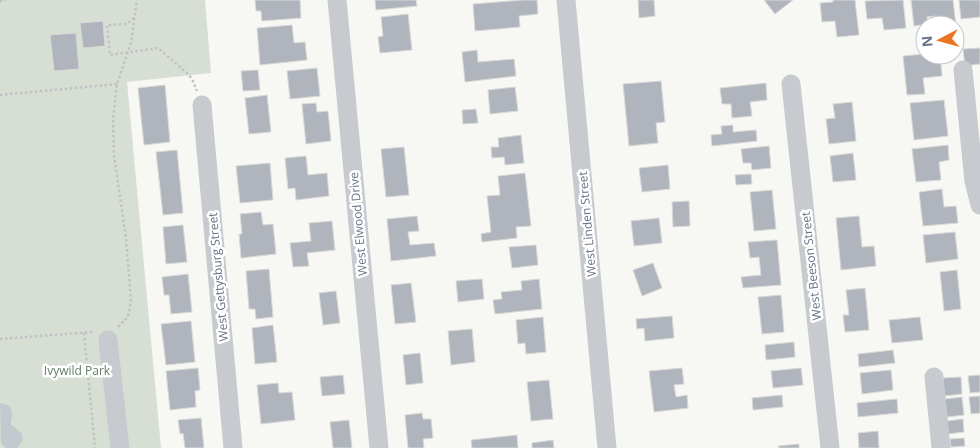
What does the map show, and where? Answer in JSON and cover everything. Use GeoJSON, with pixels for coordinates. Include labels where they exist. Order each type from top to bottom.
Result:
{"type":"FeatureCollection","features":[{"type":"Feature","properties":{"kind":"street","name":"West Elwood Drive"},"geometry":{"type":"LineString","coordinates":[[337,0],[379,448]]}},
{"type":"Feature","properties":{"kind":"street","name":"West Linden Street"},"geometry":{"type":"LineString","coordinates":[[566,0],[607,448]]}},
{"type":"Feature","properties":{"kind":"street"},"geometry":{"type":"LineString","coordinates":[[963,70],[973,100],[974,182],[980,205]]}},
{"type":"Feature","properties":{"kind":"street","name":"West Beeson Street"},"geometry":{"type":"LineString","coordinates":[[791,84],[830,448]]}},
{"type":"Feature","properties":{"kind":"street","name":"West Gettysburg Street"},"geometry":{"type":"LineString","coordinates":[[202,105],[233,448]]}},
{"type":"Feature","properties":{"kind":"street"},"geometry":{"type":"LineString","coordinates":[[108,333],[120,448]]}},
{"type":"Feature","properties":{"kind":"street"},"geometry":{"type":"LineString","coordinates":[[934,377],[941,448]]}},
{"type":"Feature","properties":{"kind":"path"},"geometry":{"type":"LineString","coordinates":[[0,2],[6,0]]}},
{"type":"Feature","properties":{"kind":"path"},"geometry":{"type":"LineString","coordinates":[[0,339],[108,333],[124,323],[128,317],[131,301],[126,238],[114,155],[113,120],[117,84],[129,52],[137,0]]}},
{"type":"Feature","properties":{"kind":"path"},"geometry":{"type":"LineString","coordinates":[[135,16],[127,24],[107,25],[110,55],[158,48],[188,74],[194,85]]}},
{"type":"Feature","properties":{"kind":"path"},"geometry":{"type":"LineString","coordinates":[[0,95],[117,84]]}},
{"type":"Feature","properties":{"kind":"path"},"geometry":{"type":"LineString","coordinates":[[84,333],[95,448]]}},
{"type":"Feature","properties":{"kind":"green space","name":"Ivywild Park"},"geometry":{"type":"Polygon","coordinates":[[[0,0],[205,0],[211,73],[127,82],[161,448],[0,448],[0,0]]]}},
{"type":"Feature","properties":{"kind":"shaded area"},"geometry":{"type":"Polygon","coordinates":[[[0,403],[11,408],[11,425],[23,436],[22,442],[17,448],[6,448],[1,443],[0,403]]]}},
{"type":"Feature","properties":{"kind":"building"},"geometry":{"type":"Polygon","coordinates":[[[255,0],[300,0],[301,18],[262,21],[261,11],[256,11],[255,0]]]}},
{"type":"Feature","properties":{"kind":"building"},"geometry":{"type":"Polygon","coordinates":[[[375,0],[416,0],[417,6],[376,10],[375,0]]]}},
{"type":"Feature","properties":{"kind":"building"},"geometry":{"type":"Polygon","coordinates":[[[537,0],[538,14],[519,16],[520,27],[475,31],[473,4],[537,0]]]}},
{"type":"Feature","properties":{"kind":"building"},"geometry":{"type":"Polygon","coordinates":[[[638,0],[654,0],[655,16],[639,18],[638,0]]]}},
{"type":"Feature","properties":{"kind":"building"},"geometry":{"type":"Polygon","coordinates":[[[764,0],[793,0],[775,14],[764,0]]]}},
{"type":"Feature","properties":{"kind":"building"},"geometry":{"type":"Polygon","coordinates":[[[833,0],[855,0],[859,35],[837,37],[835,21],[822,22],[820,3],[833,2],[833,0]]]}},
{"type":"Feature","properties":{"kind":"building"},"geometry":{"type":"Polygon","coordinates":[[[903,0],[906,28],[884,30],[882,18],[867,19],[865,1],[903,0]]]}},
{"type":"Feature","properties":{"kind":"building"},"geometry":{"type":"Polygon","coordinates":[[[911,0],[953,0],[955,15],[915,15],[914,26],[911,0]]]}},
{"type":"Feature","properties":{"kind":"building"},"geometry":{"type":"Polygon","coordinates":[[[959,0],[980,0],[980,17],[965,19],[965,15],[961,15],[959,0]]]}},
{"type":"Feature","properties":{"kind":"building"},"geometry":{"type":"Polygon","coordinates":[[[408,14],[412,50],[380,53],[378,37],[383,36],[381,17],[408,14]]]}},
{"type":"Feature","properties":{"kind":"building"},"geometry":{"type":"Polygon","coordinates":[[[103,21],[105,46],[83,48],[80,23],[103,21]]]}},
{"type":"Feature","properties":{"kind":"building"},"geometry":{"type":"Polygon","coordinates":[[[292,25],[294,43],[305,42],[307,60],[260,65],[257,28],[292,25]]]}},
{"type":"Feature","properties":{"kind":"building"},"geometry":{"type":"Polygon","coordinates":[[[76,33],[79,69],[54,71],[50,35],[76,33]]]}},
{"type":"Feature","properties":{"kind":"building"},"geometry":{"type":"Polygon","coordinates":[[[980,48],[980,64],[965,66],[965,49],[980,48]]]}},
{"type":"Feature","properties":{"kind":"building"},"geometry":{"type":"Polygon","coordinates":[[[477,50],[478,62],[514,59],[516,76],[465,82],[462,52],[477,50]]]}},
{"type":"Feature","properties":{"kind":"building"},"geometry":{"type":"Polygon","coordinates":[[[915,55],[915,65],[941,65],[942,76],[923,78],[925,94],[907,95],[903,56],[915,55]]]}},
{"type":"Feature","properties":{"kind":"building"},"geometry":{"type":"Polygon","coordinates":[[[317,68],[320,96],[290,99],[287,71],[317,68]]]}},
{"type":"Feature","properties":{"kind":"building"},"geometry":{"type":"Polygon","coordinates":[[[258,70],[260,90],[243,91],[241,71],[258,70]]]}},
{"type":"Feature","properties":{"kind":"building"},"geometry":{"type":"Polygon","coordinates":[[[661,81],[665,122],[656,123],[658,143],[629,146],[623,84],[661,81]]]}},
{"type":"Feature","properties":{"kind":"building"},"geometry":{"type":"Polygon","coordinates":[[[766,83],[767,100],[750,102],[752,116],[732,118],[731,104],[722,104],[720,88],[766,83]]]}},
{"type":"Feature","properties":{"kind":"building"},"geometry":{"type":"Polygon","coordinates":[[[165,85],[170,142],[144,145],[138,88],[165,85]]]}},
{"type":"Feature","properties":{"kind":"building"},"geometry":{"type":"Polygon","coordinates":[[[515,87],[518,111],[490,114],[488,90],[515,87]]]}},
{"type":"Feature","properties":{"kind":"building"},"geometry":{"type":"Polygon","coordinates":[[[267,95],[271,132],[249,134],[245,98],[267,95]]]}},
{"type":"Feature","properties":{"kind":"building"},"geometry":{"type":"Polygon","coordinates":[[[944,100],[948,136],[914,140],[910,103],[944,100]]]}},
{"type":"Feature","properties":{"kind":"building"},"geometry":{"type":"Polygon","coordinates":[[[852,102],[856,141],[829,144],[826,119],[835,118],[833,104],[852,102]]]}},
{"type":"Feature","properties":{"kind":"building"},"geometry":{"type":"Polygon","coordinates":[[[316,103],[317,112],[328,111],[331,141],[306,144],[302,104],[316,103]]]}},
{"type":"Feature","properties":{"kind":"building"},"geometry":{"type":"Polygon","coordinates":[[[476,109],[478,123],[463,124],[462,110],[476,109]]]}},
{"type":"Feature","properties":{"kind":"building"},"geometry":{"type":"Polygon","coordinates":[[[733,125],[733,132],[756,130],[757,141],[712,146],[711,135],[722,134],[721,126],[733,125]]]}},
{"type":"Feature","properties":{"kind":"building"},"geometry":{"type":"Polygon","coordinates":[[[521,135],[524,163],[505,165],[504,157],[492,158],[491,147],[499,147],[498,138],[521,135]]]}},
{"type":"Feature","properties":{"kind":"building"},"geometry":{"type":"Polygon","coordinates":[[[948,145],[949,160],[939,162],[941,180],[916,182],[912,149],[948,145]]]}},
{"type":"Feature","properties":{"kind":"building"},"geometry":{"type":"Polygon","coordinates":[[[769,146],[771,168],[752,170],[751,163],[743,163],[741,149],[769,146]]]}},
{"type":"Feature","properties":{"kind":"building"},"geometry":{"type":"Polygon","coordinates":[[[404,147],[409,195],[386,197],[381,149],[404,147]]]}},
{"type":"Feature","properties":{"kind":"building"},"geometry":{"type":"Polygon","coordinates":[[[177,150],[183,213],[163,215],[156,152],[177,150]]]}},
{"type":"Feature","properties":{"kind":"building"},"geometry":{"type":"Polygon","coordinates":[[[853,153],[856,180],[833,182],[830,156],[853,153]]]}},
{"type":"Feature","properties":{"kind":"building"},"geometry":{"type":"Polygon","coordinates":[[[306,156],[308,175],[327,173],[329,196],[296,200],[295,188],[288,189],[285,158],[306,156]]]}},
{"type":"Feature","properties":{"kind":"building"},"geometry":{"type":"Polygon","coordinates":[[[270,163],[273,200],[240,203],[236,166],[270,163]]]}},
{"type":"Feature","properties":{"kind":"building"},"geometry":{"type":"Polygon","coordinates":[[[668,165],[670,189],[642,192],[639,168],[668,165]]]}},
{"type":"Feature","properties":{"kind":"building"},"geometry":{"type":"Polygon","coordinates":[[[525,173],[531,226],[516,227],[517,238],[482,242],[481,234],[491,232],[487,196],[500,195],[498,176],[525,173]]]}},
{"type":"Feature","properties":{"kind":"building"},"geometry":{"type":"Polygon","coordinates":[[[751,174],[752,184],[736,185],[735,175],[751,174]]]}},
{"type":"Feature","properties":{"kind":"building"},"geometry":{"type":"Polygon","coordinates":[[[942,189],[944,207],[956,206],[958,223],[923,226],[919,192],[942,189]]]}},
{"type":"Feature","properties":{"kind":"building"},"geometry":{"type":"Polygon","coordinates":[[[772,190],[776,229],[754,231],[750,192],[772,190]]]}},
{"type":"Feature","properties":{"kind":"building"},"geometry":{"type":"Polygon","coordinates":[[[689,201],[690,226],[673,227],[672,202],[689,201]]]}},
{"type":"Feature","properties":{"kind":"building"},"geometry":{"type":"Polygon","coordinates":[[[261,212],[263,225],[273,224],[276,254],[241,258],[239,234],[242,234],[240,214],[261,212]]]}},
{"type":"Feature","properties":{"kind":"building"},"geometry":{"type":"Polygon","coordinates":[[[417,216],[419,231],[408,232],[410,245],[434,243],[436,256],[391,261],[387,219],[417,216]]]}},
{"type":"Feature","properties":{"kind":"building"},"geometry":{"type":"Polygon","coordinates":[[[859,216],[862,247],[874,246],[876,266],[841,270],[836,218],[859,216]]]}},
{"type":"Feature","properties":{"kind":"building"},"geometry":{"type":"Polygon","coordinates":[[[659,218],[662,243],[634,246],[631,221],[659,218]]]}},
{"type":"Feature","properties":{"kind":"building"},"geometry":{"type":"Polygon","coordinates":[[[332,221],[335,250],[307,253],[309,266],[293,267],[290,243],[311,241],[309,223],[332,221]]]}},
{"type":"Feature","properties":{"kind":"building"},"geometry":{"type":"Polygon","coordinates":[[[183,225],[187,262],[166,264],[163,227],[183,225]]]}},
{"type":"Feature","properties":{"kind":"building"},"geometry":{"type":"Polygon","coordinates":[[[955,232],[958,259],[926,263],[923,235],[955,232]]]}},
{"type":"Feature","properties":{"kind":"building"},"geometry":{"type":"Polygon","coordinates":[[[777,240],[781,285],[743,288],[741,277],[761,275],[759,257],[750,258],[748,242],[777,240]]]}},
{"type":"Feature","properties":{"kind":"building"},"geometry":{"type":"Polygon","coordinates":[[[536,245],[538,265],[512,268],[509,247],[536,245]]]}},
{"type":"Feature","properties":{"kind":"building"},"geometry":{"type":"Polygon","coordinates":[[[653,263],[662,288],[642,296],[633,270],[653,263]]]}},
{"type":"Feature","properties":{"kind":"building"},"geometry":{"type":"Polygon","coordinates":[[[269,269],[273,317],[256,319],[255,309],[249,309],[246,271],[269,269]]]}},
{"type":"Feature","properties":{"kind":"building"},"geometry":{"type":"Polygon","coordinates":[[[957,270],[961,309],[944,311],[940,272],[957,270]]]}},
{"type":"Feature","properties":{"kind":"building"},"geometry":{"type":"Polygon","coordinates":[[[188,274],[192,312],[171,314],[169,295],[164,295],[162,277],[188,274]]]}},
{"type":"Feature","properties":{"kind":"building"},"geometry":{"type":"Polygon","coordinates":[[[482,279],[484,299],[458,302],[456,281],[482,279]]]}},
{"type":"Feature","properties":{"kind":"building"},"geometry":{"type":"Polygon","coordinates":[[[539,279],[542,309],[495,314],[493,300],[502,299],[501,292],[522,290],[521,281],[539,279]]]}},
{"type":"Feature","properties":{"kind":"building"},"geometry":{"type":"Polygon","coordinates":[[[411,283],[416,322],[395,324],[391,285],[411,283]]]}},
{"type":"Feature","properties":{"kind":"building"},"geometry":{"type":"Polygon","coordinates":[[[865,288],[869,330],[845,332],[843,315],[849,315],[846,290],[865,288]]]}},
{"type":"Feature","properties":{"kind":"building"},"geometry":{"type":"Polygon","coordinates":[[[336,291],[340,323],[323,325],[319,293],[336,291]]]}},
{"type":"Feature","properties":{"kind":"building"},"geometry":{"type":"Polygon","coordinates":[[[781,295],[784,332],[762,334],[758,297],[781,295]]]}},
{"type":"Feature","properties":{"kind":"building"},"geometry":{"type":"Polygon","coordinates":[[[672,316],[674,338],[645,341],[644,328],[637,329],[636,319],[672,316]]]}},
{"type":"Feature","properties":{"kind":"building"},"geometry":{"type":"Polygon","coordinates":[[[543,317],[546,352],[526,354],[525,343],[518,344],[516,320],[543,317]]]}},
{"type":"Feature","properties":{"kind":"building"},"geometry":{"type":"Polygon","coordinates":[[[920,317],[923,340],[892,343],[889,320],[920,317]]]}},
{"type":"Feature","properties":{"kind":"building"},"geometry":{"type":"Polygon","coordinates":[[[191,321],[195,362],[166,365],[161,324],[191,321]]]}},
{"type":"Feature","properties":{"kind":"building"},"geometry":{"type":"Polygon","coordinates":[[[273,325],[277,362],[255,364],[252,328],[273,325]]]}},
{"type":"Feature","properties":{"kind":"building"},"geometry":{"type":"Polygon","coordinates":[[[472,329],[475,362],[451,365],[448,331],[472,329]]]}},
{"type":"Feature","properties":{"kind":"building"},"geometry":{"type":"Polygon","coordinates":[[[794,342],[795,357],[766,360],[765,345],[794,342]]]}},
{"type":"Feature","properties":{"kind":"building"},"geometry":{"type":"Polygon","coordinates":[[[893,350],[895,363],[859,367],[858,354],[893,350]]]}},
{"type":"Feature","properties":{"kind":"building"},"geometry":{"type":"Polygon","coordinates":[[[420,353],[423,383],[406,385],[403,355],[420,353]]]}},
{"type":"Feature","properties":{"kind":"building"},"geometry":{"type":"Polygon","coordinates":[[[198,368],[200,390],[195,391],[196,407],[170,410],[166,371],[198,368]]]}},
{"type":"Feature","properties":{"kind":"building"},"geometry":{"type":"Polygon","coordinates":[[[682,368],[684,384],[674,385],[676,397],[687,395],[688,408],[654,412],[649,371],[682,368]]]}},
{"type":"Feature","properties":{"kind":"building"},"geometry":{"type":"Polygon","coordinates":[[[801,368],[803,385],[773,388],[771,371],[801,368]]]}},
{"type":"Feature","properties":{"kind":"building"},"geometry":{"type":"Polygon","coordinates":[[[891,370],[893,390],[862,394],[860,373],[891,370]]]}},
{"type":"Feature","properties":{"kind":"building"},"geometry":{"type":"Polygon","coordinates":[[[343,375],[345,394],[322,396],[320,377],[343,375]]]}},
{"type":"Feature","properties":{"kind":"building"},"geometry":{"type":"Polygon","coordinates":[[[980,375],[980,392],[970,393],[968,376],[980,375]]]}},
{"type":"Feature","properties":{"kind":"building"},"geometry":{"type":"Polygon","coordinates":[[[961,377],[962,394],[944,396],[943,378],[961,377]]]}},
{"type":"Feature","properties":{"kind":"building"},"geometry":{"type":"Polygon","coordinates":[[[549,380],[553,419],[531,421],[527,382],[549,380]]]}},
{"type":"Feature","properties":{"kind":"building"},"geometry":{"type":"Polygon","coordinates":[[[278,383],[279,393],[292,392],[295,420],[261,424],[257,385],[278,383]]]}},
{"type":"Feature","properties":{"kind":"building"},"geometry":{"type":"Polygon","coordinates":[[[782,395],[783,407],[753,410],[752,398],[782,395]]]}},
{"type":"Feature","properties":{"kind":"building"},"geometry":{"type":"Polygon","coordinates":[[[980,396],[980,413],[971,414],[969,397],[980,396]]]}},
{"type":"Feature","properties":{"kind":"building"},"geometry":{"type":"Polygon","coordinates":[[[962,397],[964,415],[947,417],[945,399],[962,397]]]}},
{"type":"Feature","properties":{"kind":"building"},"geometry":{"type":"Polygon","coordinates":[[[897,399],[898,413],[858,417],[857,403],[897,399]]]}},
{"type":"Feature","properties":{"kind":"building"},"geometry":{"type":"Polygon","coordinates":[[[422,413],[423,419],[431,419],[433,438],[423,439],[424,448],[408,448],[405,415],[422,413]]]}},
{"type":"Feature","properties":{"kind":"building"},"geometry":{"type":"Polygon","coordinates":[[[201,418],[204,448],[185,448],[183,433],[180,434],[178,420],[201,418]]]}},
{"type":"Feature","properties":{"kind":"building"},"geometry":{"type":"Polygon","coordinates":[[[963,419],[964,432],[948,434],[947,421],[963,419]]]}},
{"type":"Feature","properties":{"kind":"building"},"geometry":{"type":"Polygon","coordinates":[[[349,420],[352,448],[333,448],[330,422],[349,420]]]}},
{"type":"Feature","properties":{"kind":"building"},"geometry":{"type":"Polygon","coordinates":[[[878,431],[879,448],[859,448],[858,433],[878,431]]]}},
{"type":"Feature","properties":{"kind":"building"},"geometry":{"type":"Polygon","coordinates":[[[517,435],[518,448],[472,448],[471,440],[517,435]]]}},
{"type":"Feature","properties":{"kind":"building"},"geometry":{"type":"Polygon","coordinates":[[[964,438],[965,446],[951,447],[950,439],[964,438]]]}},
{"type":"Feature","properties":{"kind":"building"},"geometry":{"type":"Polygon","coordinates":[[[553,440],[554,448],[532,448],[532,443],[553,440]]]}},
{"type":"Feature","properties":{"kind":"building"},"geometry":{"type":"Polygon","coordinates":[[[799,444],[799,448],[779,448],[778,446],[799,444]]]}}]}
